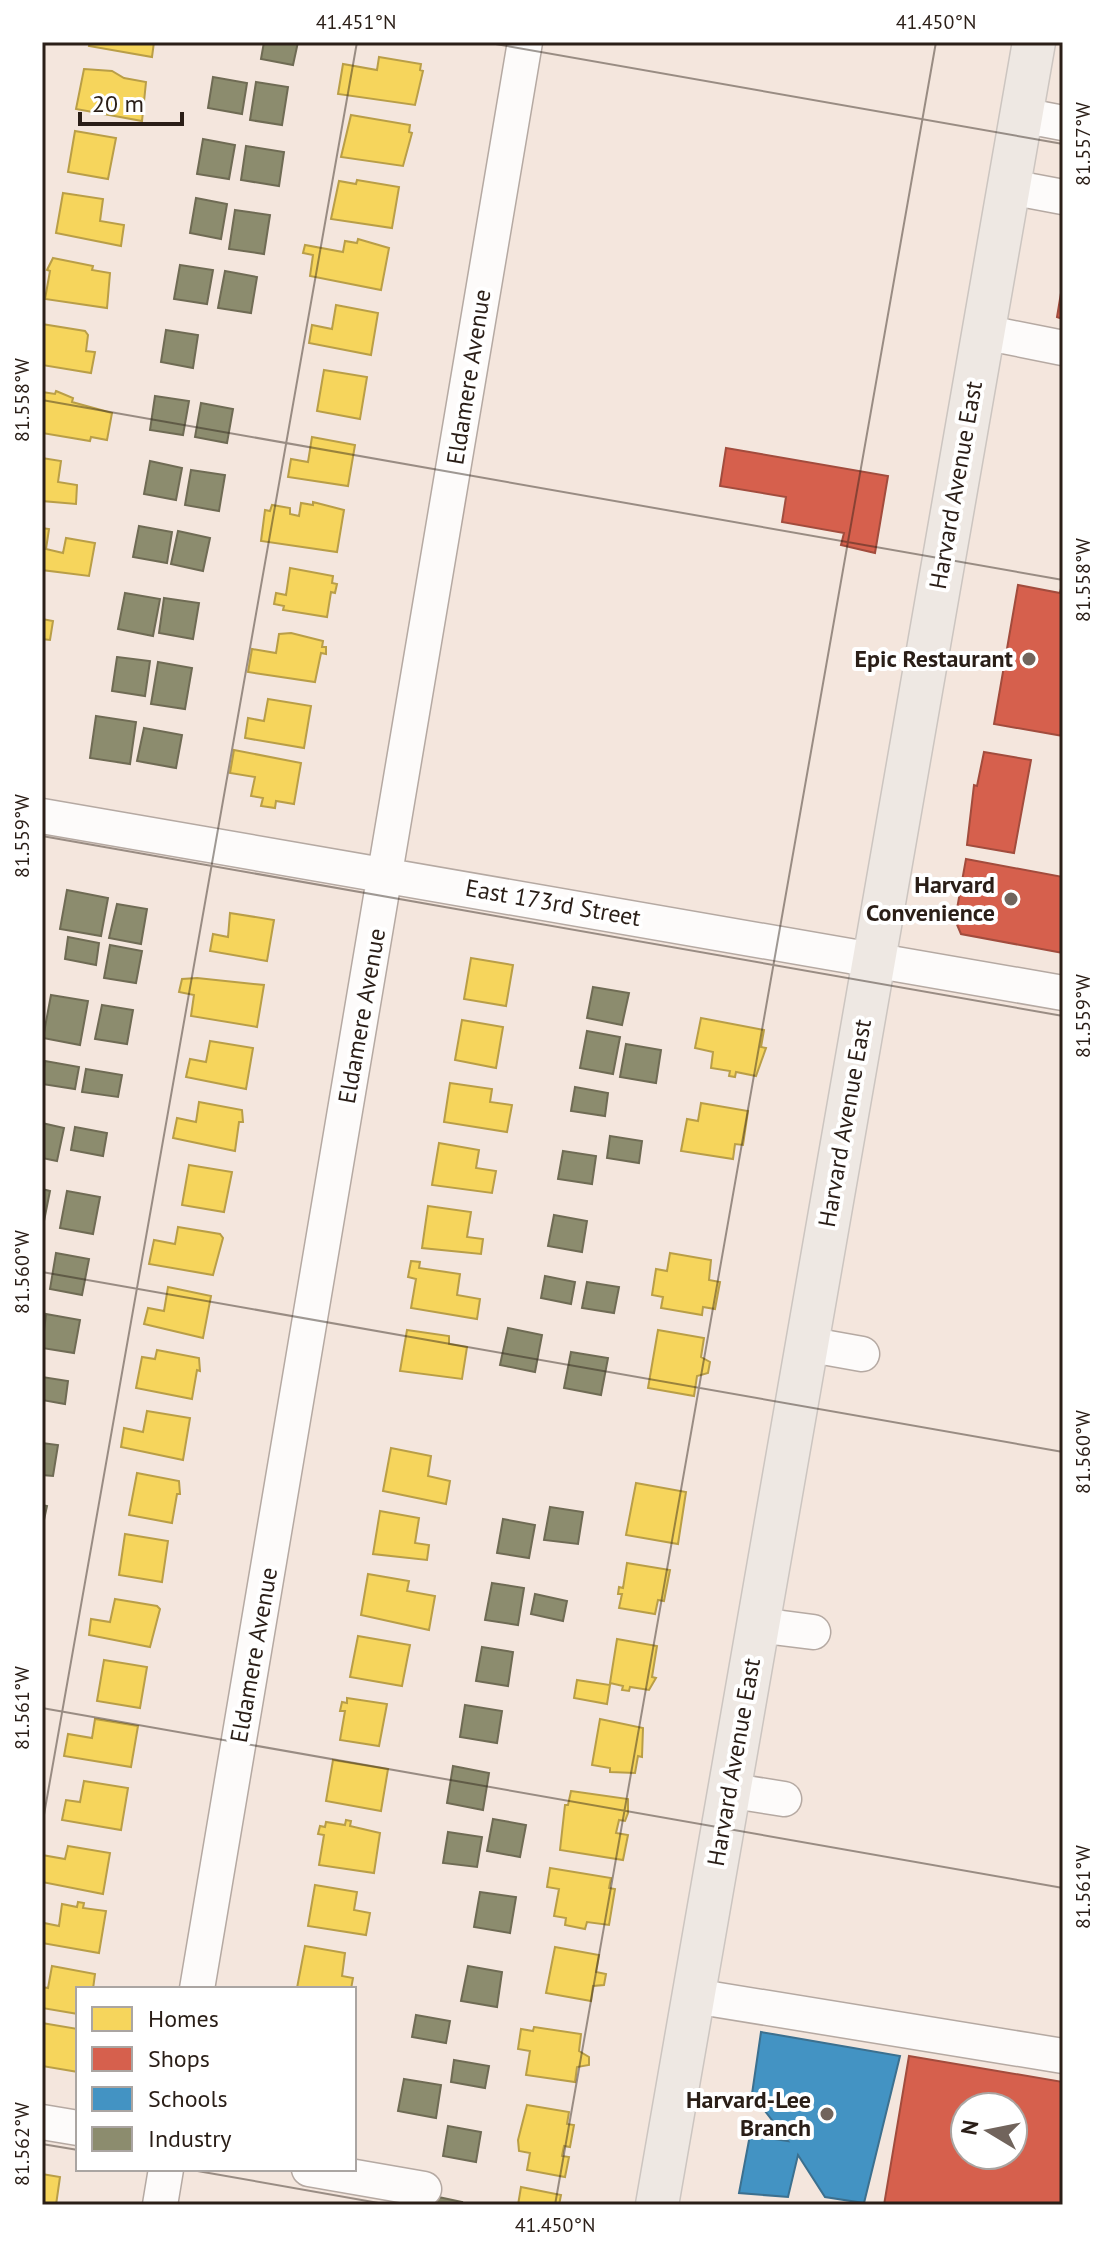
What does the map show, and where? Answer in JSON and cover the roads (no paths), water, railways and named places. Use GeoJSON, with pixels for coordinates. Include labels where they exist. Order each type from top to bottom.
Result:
{"type":"FeatureCollection","features":[{"type":"Feature","properties":{"kind":"main road","name":"Harvard Avenue East"},"geometry":{"type":"LineString","coordinates":[[657,2205],[1034,42]]}},
{"type":"Feature","properties":{"kind":"street","name":"Eldamere Avenue"},"geometry":{"type":"LineString","coordinates":[[197,1987],[525,42]]}},
{"type":"Feature","properties":{"kind":"street"},"geometry":{"type":"LineString","coordinates":[[1021,115],[1063,123]]}},
{"type":"Feature","properties":{"kind":"street"},"geometry":{"type":"LineString","coordinates":[[1010,187],[1063,197]]}},
{"type":"Feature","properties":{"kind":"street"},"geometry":{"type":"LineString","coordinates":[[983,332],[1063,348]]}},
{"type":"Feature","properties":{"kind":"street","name":"East 173rd Street"},"geometry":{"type":"LineString","coordinates":[[42,816],[1063,993]]}},
{"type":"Feature","properties":{"kind":"street"},"geometry":{"type":"LineString","coordinates":[[806,1344],[862,1354]]}},
{"type":"Feature","properties":{"kind":"street"},"geometry":{"type":"LineString","coordinates":[[758,1625],[813,1632]]}},
{"type":"Feature","properties":{"kind":"street"},"geometry":{"type":"LineString","coordinates":[[727,1790],[784,1799]]}},
{"type":"Feature","properties":{"kind":"street"},"geometry":{"type":"LineString","coordinates":[[694,1996],[1063,2056]]}},
{"type":"Feature","properties":{"kind":"street"},"geometry":{"type":"LineString","coordinates":[[42,2122],[76,2128]]}},
{"type":"Feature","properties":{"kind":"street"},"geometry":{"type":"LineString","coordinates":[[160,2205],[166,2171]]}},
{"type":"Feature","properties":{"kind":"street"},"geometry":{"type":"LineString","coordinates":[[320,2171],[424,2189]]}},
{"type":"Feature","properties":{"kind":"place","name":"Epic Restaurant"},"geometry":{"type":"Point","coordinates":[1029,659]}},
{"type":"Feature","properties":{"kind":"place","name":"Harvard Convenience"},"geometry":{"type":"Point","coordinates":[1011,899]}},
{"type":"Feature","properties":{"kind":"place","name":"Harvard-Lee Branch"},"geometry":{"type":"Point","coordinates":[827,2114]}}]}
